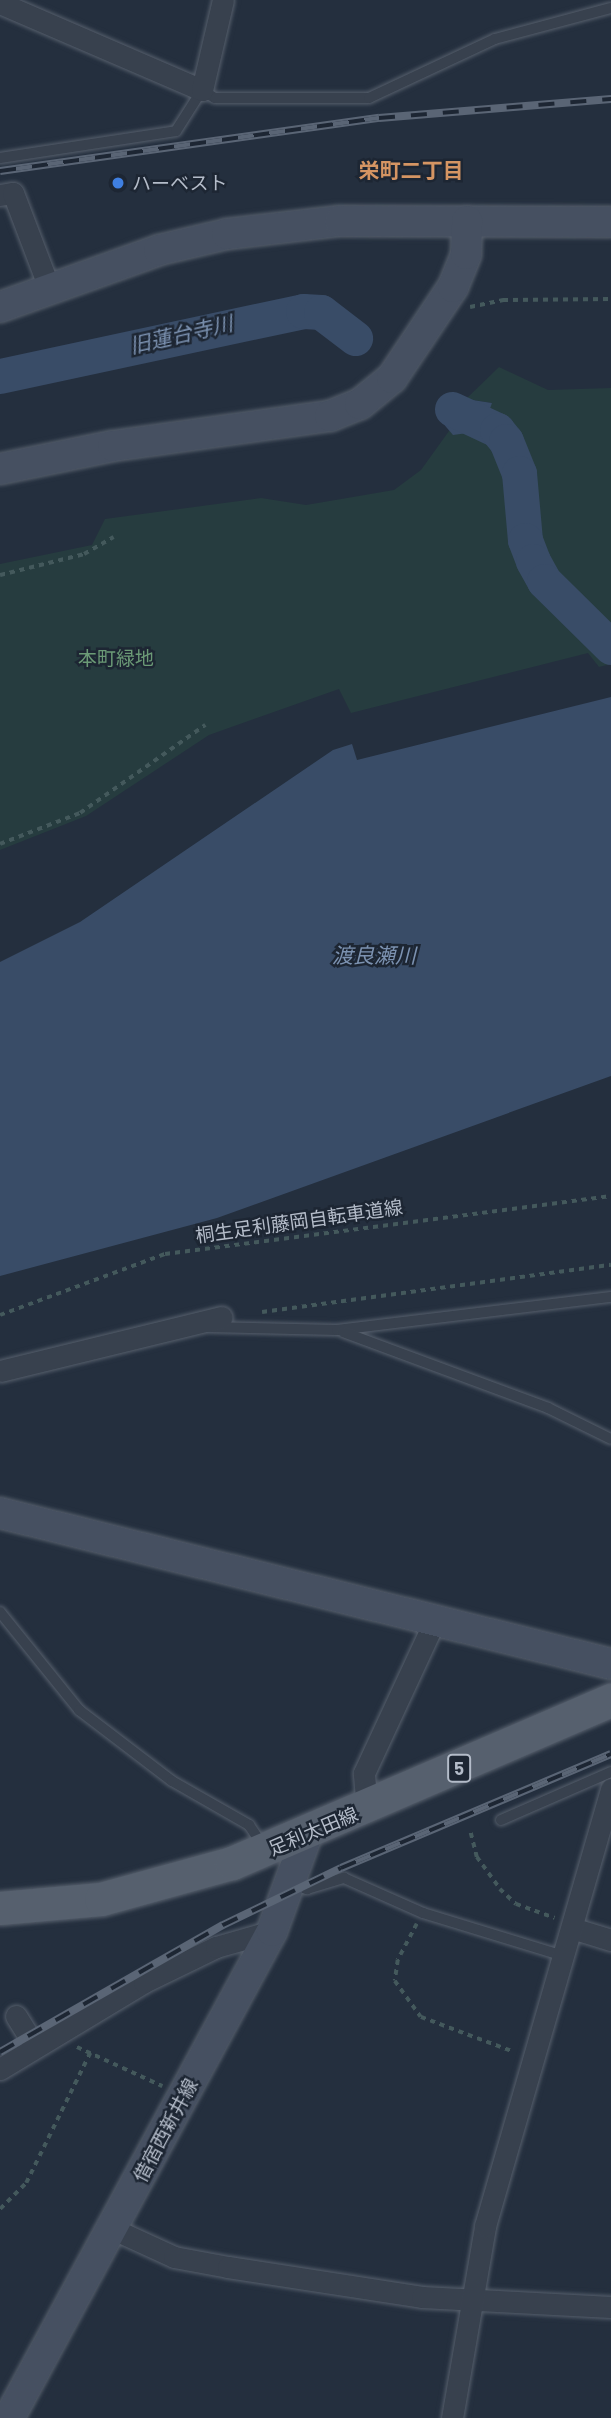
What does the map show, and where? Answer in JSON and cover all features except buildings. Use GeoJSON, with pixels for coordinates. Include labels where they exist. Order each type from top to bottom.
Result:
{"type":"FeatureCollection","features":[{"type":"Feature","properties":{"kind":"main road","name":"足利太田線"},"geometry":{"type":"LineString","coordinates":[[0,1908],[129,1894],[266,1851],[611,1700]]}},
{"type":"Feature","properties":{"kind":"street"},"geometry":{"type":"LineString","coordinates":[[0,3],[202,90],[223,0]]}},
{"type":"Feature","properties":{"kind":"street"},"geometry":{"type":"LineString","coordinates":[[0,195],[13,193],[49,288]]}},
{"type":"Feature","properties":{"kind":"street"},"geometry":{"type":"LineString","coordinates":[[0,307],[159,250],[227,234],[340,221],[611,222]]}},
{"type":"Feature","properties":{"kind":"street"},"geometry":{"type":"LineString","coordinates":[[0,470],[113,446],[330,416],[360,404],[392,378],[453,287],[466,254],[467,221]]}},
{"type":"Feature","properties":{"kind":"street"},"geometry":{"type":"LineString","coordinates":[[0,1371],[181,1324],[222,1317]]}},
{"type":"Feature","properties":{"kind":"street"},"geometry":{"type":"LineString","coordinates":[[1,1513],[611,1664]]}},
{"type":"Feature","properties":{"kind":"street"},"geometry":{"type":"LineString","coordinates":[[367,1809],[364,1773],[435,1620]]}},
{"type":"Feature","properties":{"kind":"street"},"geometry":{"type":"LineString","coordinates":[[452,2418],[469,2300],[536,2059],[607,1826],[611,1788]]}},
{"type":"Feature","properties":{"kind":"street","name":"借宿西新井線"},"geometry":{"type":"LineString","coordinates":[[9,2418],[272,1931],[292,1885],[307,1835]]}},
{"type":"Feature","properties":{"kind":"street"},"geometry":{"type":"LineString","coordinates":[[575,1929],[611,1940]]}},
{"type":"Feature","properties":{"kind":"street"},"geometry":{"type":"LineString","coordinates":[[0,2069],[35,2046],[204,1953],[272,1931]]}},
{"type":"Feature","properties":{"kind":"street"},"geometry":{"type":"LineString","coordinates":[[16,2016],[35,2046]]}},
{"type":"Feature","properties":{"kind":"street"},"geometry":{"type":"LineString","coordinates":[[111,2228],[174,2256],[422,2297],[611,2307]]}},
{"type":"Feature","properties":{"kind":"lane"},"geometry":{"type":"LineString","coordinates":[[0,158],[176,131],[202,90],[215,98],[369,98],[495,39],[611,8]]}},
{"type":"Feature","properties":{"kind":"lane"},"geometry":{"type":"LineString","coordinates":[[181,1324],[279,1332],[337,1330],[611,1297]]}},
{"type":"Feature","properties":{"kind":"lane"},"geometry":{"type":"LineString","coordinates":[[337,1330],[548,1408],[611,1439]]}},
{"type":"Feature","properties":{"kind":"lane"},"geometry":{"type":"LineString","coordinates":[[0,1612],[79,1710],[172,1781],[248,1825],[266,1851]]}},
{"type":"Feature","properties":{"kind":"lane"},"geometry":{"type":"LineString","coordinates":[[501,1820],[611,1772]]}},
{"type":"Feature","properties":{"kind":"lane"},"geometry":{"type":"LineString","coordinates":[[292,1885],[307,1889],[344,1878],[424,1913],[566,1957]]}},
{"type":"Feature","properties":{"kind":"path"},"geometry":{"type":"LineString","coordinates":[[466,308],[503,300],[611,299]]}},
{"type":"Feature","properties":{"kind":"path"},"geometry":{"type":"LineString","coordinates":[[0,575],[84,554],[113,537]]}},
{"type":"Feature","properties":{"kind":"path"},"geometry":{"type":"LineString","coordinates":[[0,844],[80,813],[205,725]]}},
{"type":"Feature","properties":{"kind":"path","name":"桐生足利藤岡自転車道線"},"geometry":{"type":"LineString","coordinates":[[0,1315],[165,1254],[611,1196]]}},
{"type":"Feature","properties":{"kind":"path"},"geometry":{"type":"LineString","coordinates":[[222,1317],[611,1265]]}},
{"type":"Feature","properties":{"kind":"path"},"geometry":{"type":"LineString","coordinates":[[471,1832],[477,1857],[516,1904],[575,1929]]}},
{"type":"Feature","properties":{"kind":"path"},"geometry":{"type":"LineString","coordinates":[[424,1913],[398,1960],[395,1981],[421,2017],[536,2059]]}},
{"type":"Feature","properties":{"kind":"path"},"geometry":{"type":"LineString","coordinates":[[0,2209],[26,2183],[90,2053],[183,2096]]}},
{"type":"Feature","properties":{"kind":"green space","name":"本町緑地"},"geometry":{"type":"Polygon","coordinates":[[[499,367],[548,390],[611,388],[611,664],[599,667],[588,653],[351,713],[339,689],[209,735],[86,816],[0,850],[0,564],[92,545],[105,519],[261,498],[306,505],[394,490],[421,470],[449,431],[467,431],[492,403],[466,399],[499,367]]]}},
{"type":"Feature","properties":{"kind":"water"},"geometry":{"type":"Polygon","coordinates":[[[466,399],[492,403],[482,431],[453,435],[441,421],[466,399]]]}},
{"type":"Feature","properties":{"kind":"water","name":"渡良瀬川"},"geometry":{"type":"Polygon","coordinates":[[[611,697],[611,1076],[217,1218],[0,1276],[0,962],[80,922],[333,750],[352,744],[357,760],[611,697]]]}},
{"type":"Feature","properties":{"kind":"waterway","name":"旧蓮台寺川"},"geometry":{"type":"LineString","coordinates":[[0,376],[303,311],[321,312],[355,338]]}},
{"type":"Feature","properties":{"kind":"waterway","name":"旧蓮台寺川"},"geometry":{"type":"LineString","coordinates":[[452,409],[497,430],[506,441],[519,473],[525,540],[533,561],[544,581],[611,647]]}},
{"type":"Feature","properties":{"kind":"railway"},"geometry":{"type":"LineString","coordinates":[[0,171],[379,118],[611,99]]}},
{"type":"Feature","properties":{"kind":"railway"},"geometry":{"type":"LineString","coordinates":[[0,2052],[223,1925],[341,1868],[611,1754]]}},
{"type":"Feature","properties":{"kind":"place","name":"ハーベスト"},"geometry":{"type":"Point","coordinates":[118,183]}},
{"type":"Feature","properties":{"kind":"district","name":"栄町二丁目"},"geometry":{"type":"Point","coordinates":[411,170]}}]}
